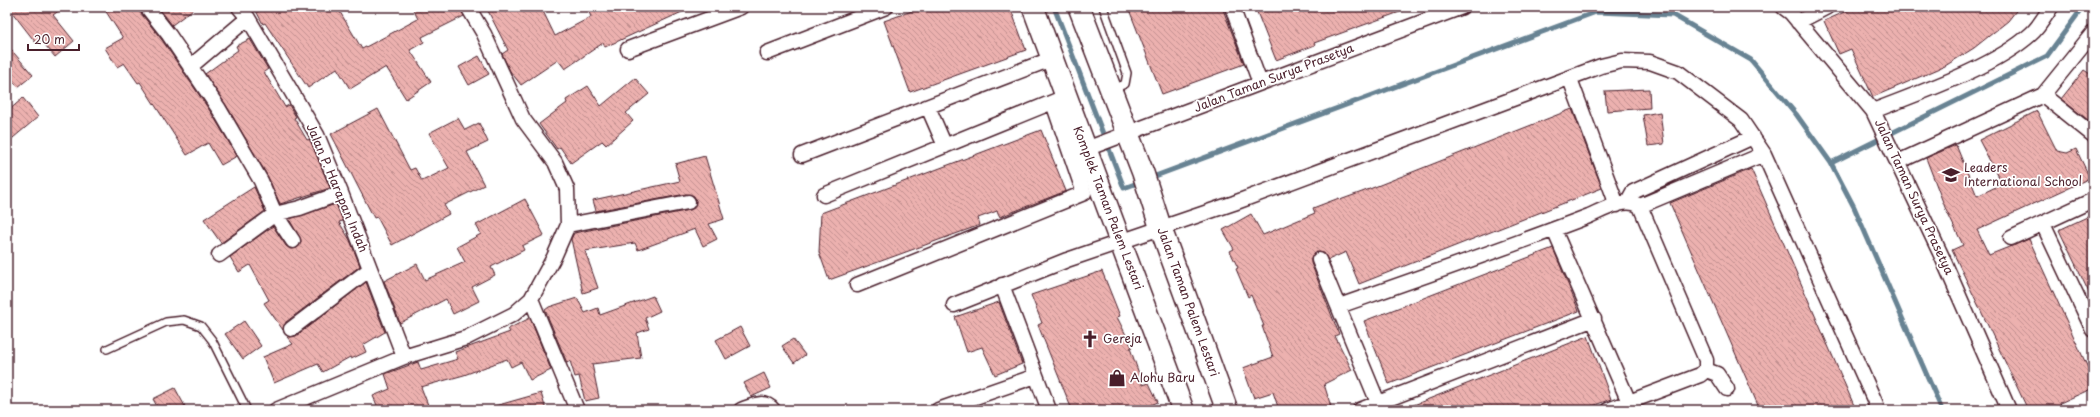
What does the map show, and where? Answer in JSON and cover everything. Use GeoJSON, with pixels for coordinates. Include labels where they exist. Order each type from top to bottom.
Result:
{"type":"FeatureCollection","features":[{"type":"Feature","properties":{"kind":"street"},"geometry":{"type":"LineString","coordinates":[[146,7],[169,35],[219,109],[261,181],[275,214],[293,241]]}},
{"type":"Feature","properties":{"kind":"street","name":"Jalan P. Harapan Indah"},"geometry":{"type":"LineString","coordinates":[[239,7],[248,18],[317,135],[404,357]]}},
{"type":"Feature","properties":{"kind":"street"},"geometry":{"type":"LineString","coordinates":[[276,410],[404,357],[466,338],[514,314],[531,299],[568,225],[567,189],[555,162],[523,119],[484,34],[468,7]]}},
{"type":"Feature","properties":{"kind":"street"},"geometry":{"type":"LineString","coordinates":[[628,49],[740,7]]}},
{"type":"Feature","properties":{"kind":"street"},"geometry":{"type":"LineString","coordinates":[[767,54],[886,7]]}},
{"type":"Feature","properties":{"kind":"street","name":"Komplek Taman Palem Lestari"},"geometry":{"type":"LineString","coordinates":[[1033,7],[1051,59],[1059,99],[1092,147],[1121,241],[1183,410]]}},
{"type":"Feature","properties":{"kind":"street"},"geometry":{"type":"LineString","coordinates":[[1079,7],[1110,90],[1122,136]]}},
{"type":"Feature","properties":{"kind":"street"},"geometry":{"type":"LineString","coordinates":[[1232,7],[1260,83]]}},
{"type":"Feature","properties":{"kind":"street","name":"Jalan Taman Surya Prasetya"},"geometry":{"type":"LineString","coordinates":[[1092,147],[1462,7]]}},
{"type":"Feature","properties":{"kind":"street","name":"Jalan Taman Surya Prasetya"},"geometry":{"type":"LineString","coordinates":[[1783,7],[1798,22],[1876,117],[1891,146],[1942,257],[2009,410]]}},
{"type":"Feature","properties":{"kind":"street"},"geometry":{"type":"LineString","coordinates":[[1798,22],[1827,7]]}},
{"type":"Feature","properties":{"kind":"street"},"geometry":{"type":"LineString","coordinates":[[1876,117],[1999,56],[2032,33],[2051,7]]}},
{"type":"Feature","properties":{"kind":"street"},"geometry":{"type":"LineString","coordinates":[[190,67],[248,18]]}},
{"type":"Feature","properties":{"kind":"street"},"geometry":{"type":"LineString","coordinates":[[1898,162],[2043,95],[2093,33]]}},
{"type":"Feature","properties":{"kind":"street"},"geometry":{"type":"LineString","coordinates":[[802,155],[1051,59]]}},
{"type":"Feature","properties":{"kind":"street"},"geometry":{"type":"LineString","coordinates":[[954,305],[1002,285],[1121,241],[1161,229],[1570,79],[1601,66],[1622,61],[1650,62],[1678,72],[1741,120],[1764,154],[1876,404],[1875,410]]}},
{"type":"Feature","properties":{"kind":"street"},"geometry":{"type":"LineString","coordinates":[[1570,79],[1628,204],[1706,360],[1706,370]]}},
{"type":"Feature","properties":{"kind":"street"},"geometry":{"type":"LineString","coordinates":[[2043,95],[2093,135]]}},
{"type":"Feature","properties":{"kind":"street"},"geometry":{"type":"LineString","coordinates":[[824,195],[1059,99],[1084,193],[857,285]]}},
{"type":"Feature","properties":{"kind":"street"},"geometry":{"type":"LineString","coordinates":[[928,107],[946,146]]}},
{"type":"Feature","properties":{"kind":"street","name":"Jalan Taman Palem Lestari"},"geometry":{"type":"LineString","coordinates":[[1122,136],[1143,173],[1161,229],[1227,410]]}},
{"type":"Feature","properties":{"kind":"street"},"geometry":{"type":"LineString","coordinates":[[1628,204],[1633,192],[1753,137]]}},
{"type":"Feature","properties":{"kind":"street"},"geometry":{"type":"LineString","coordinates":[[1339,306],[1628,204],[1764,154]]}},
{"type":"Feature","properties":{"kind":"street"},"geometry":{"type":"LineString","coordinates":[[219,255],[275,214],[300,208],[341,193]]}},
{"type":"Feature","properties":{"kind":"street"},"geometry":{"type":"LineString","coordinates":[[2011,238],[2093,200]]}},
{"type":"Feature","properties":{"kind":"street"},"geometry":{"type":"LineString","coordinates":[[568,225],[688,202]]}},
{"type":"Feature","properties":{"kind":"street"},"geometry":{"type":"LineString","coordinates":[[2043,224],[2093,330]]}},
{"type":"Feature","properties":{"kind":"street"},"geometry":{"type":"LineString","coordinates":[[1554,230],[1629,402]]}},
{"type":"Feature","properties":{"kind":"street"},"geometry":{"type":"LineString","coordinates":[[1319,260],[1380,407]]}},
{"type":"Feature","properties":{"kind":"street"},"geometry":{"type":"LineString","coordinates":[[291,329],[370,269]]}},
{"type":"Feature","properties":{"kind":"street"},"geometry":{"type":"LineString","coordinates":[[1002,285],[1049,410]]}},
{"type":"Feature","properties":{"kind":"street"},"geometry":{"type":"LineString","coordinates":[[531,299],[577,410]]}},
{"type":"Feature","properties":{"kind":"street"},"geometry":{"type":"LineString","coordinates":[[1360,410],[1380,407],[1594,319]]}},
{"type":"Feature","properties":{"kind":"street"},"geometry":{"type":"LineString","coordinates":[[1706,370],[1717,374],[1727,389]]}},
{"type":"Feature","properties":{"kind":"street"},"geometry":{"type":"LineString","coordinates":[[1608,410],[1700,375],[1706,370]]}},
{"type":"Feature","properties":{"kind":"street"},"geometry":{"type":"LineString","coordinates":[[938,410],[1036,376]]}},
{"type":"Feature","properties":{"kind":"street"},"geometry":{"type":"LineString","coordinates":[[741,410],[756,404],[764,404],[773,410]]}},
{"type":"Feature","properties":{"kind":"lane"},"geometry":{"type":"LineString","coordinates":[[1103,7],[1127,73],[1125,84],[1110,90]]}},
{"type":"Feature","properties":{"kind":"lane"},"geometry":{"type":"LineString","coordinates":[[107,349],[166,322],[184,320],[201,326],[212,340],[247,410]]}},
{"type":"Feature","properties":{"kind":"building"},"geometry":{"type":"Polygon","coordinates":[[[8,7],[64,7],[53,15],[74,41],[55,57],[41,40],[36,43],[8,7]]]}},
{"type":"Feature","properties":{"kind":"building"},"geometry":{"type":"Polygon","coordinates":[[[103,7],[139,7],[140,12],[162,40],[212,114],[237,156],[221,165],[208,143],[187,155],[140,82],[138,83],[124,63],[117,67],[105,48],[123,38],[103,7]]]}},
{"type":"Feature","properties":{"kind":"building"},"geometry":{"type":"Polygon","coordinates":[[[158,7],[196,7],[172,25],[158,7]]]}},
{"type":"Feature","properties":{"kind":"building"},"geometry":{"type":"Polygon","coordinates":[[[254,7],[337,7],[362,49],[418,19],[412,7],[460,7],[464,16],[422,37],[424,42],[410,50],[431,82],[406,99],[386,67],[350,89],[337,68],[308,88],[265,23],[263,24],[254,7]]]}},
{"type":"Feature","properties":{"kind":"building"},"geometry":{"type":"Polygon","coordinates":[[[486,7],[541,7],[555,36],[591,17],[587,7],[693,7],[605,47],[603,43],[565,69],[558,60],[521,85],[510,71],[502,54],[508,50],[486,7]]]}},
{"type":"Feature","properties":{"kind":"building"},"geometry":{"type":"Polygon","coordinates":[[[923,7],[1010,7],[1026,50],[910,92],[884,21],[923,7]]]}},
{"type":"Feature","properties":{"kind":"building"},"geometry":{"type":"Polygon","coordinates":[[[1128,7],[1222,7],[1244,64],[1162,94],[1128,7]]]}},
{"type":"Feature","properties":{"kind":"building"},"geometry":{"type":"Polygon","coordinates":[[[1255,7],[1408,7],[1408,9],[1314,43],[1315,45],[1276,60],[1255,7]]]}},
{"type":"Feature","properties":{"kind":"building"},"geometry":{"type":"Polygon","coordinates":[[[1856,7],[2019,7],[2008,21],[1974,48],[1945,66],[1873,97],[1851,49],[1839,54],[1824,21],[1856,7]]]}},
{"type":"Feature","properties":{"kind":"building"},"geometry":{"type":"Polygon","coordinates":[[[250,39],[268,69],[264,72],[285,107],[289,105],[296,117],[294,118],[307,140],[309,139],[311,142],[330,188],[280,204],[268,177],[226,105],[205,74],[238,50],[236,46],[250,39]]]}},
{"type":"Feature","properties":{"kind":"building"},"geometry":{"type":"Polygon","coordinates":[[[7,45],[33,75],[18,87],[7,75],[7,45]]]}},
{"type":"Feature","properties":{"kind":"building"},"geometry":{"type":"Polygon","coordinates":[[[479,56],[489,74],[469,85],[459,67],[479,56]]]}},
{"type":"Feature","properties":{"kind":"building"},"geometry":{"type":"Polygon","coordinates":[[[2084,70],[2093,76],[2093,124],[2061,99],[2084,70]]]}},
{"type":"Feature","properties":{"kind":"building"},"geometry":{"type":"Polygon","coordinates":[[[635,78],[649,94],[626,113],[633,121],[606,145],[602,141],[571,163],[560,147],[557,149],[539,124],[567,103],[566,100],[588,86],[601,106],[635,78]]]}},
{"type":"Feature","properties":{"kind":"building"},"geometry":{"type":"Polygon","coordinates":[[[1649,89],[1650,108],[1607,111],[1605,91],[1649,89]]]}},
{"type":"Feature","properties":{"kind":"building"},"geometry":{"type":"Polygon","coordinates":[[[23,98],[38,117],[7,143],[7,112],[23,98]]]}},
{"type":"Feature","properties":{"kind":"building"},"geometry":{"type":"Polygon","coordinates":[[[378,109],[410,170],[415,168],[422,181],[449,168],[429,133],[458,118],[465,130],[479,123],[488,142],[467,152],[484,185],[444,205],[449,214],[392,245],[377,217],[374,218],[331,134],[378,109]]]}},
{"type":"Feature","properties":{"kind":"building"},"geometry":{"type":"Polygon","coordinates":[[[1572,109],[1602,188],[1359,284],[1346,252],[1328,260],[1324,253],[1315,252],[1311,259],[1311,263],[1339,334],[1335,336],[1352,370],[1324,384],[1332,410],[1279,410],[1273,392],[1254,398],[1243,368],[1273,357],[1262,326],[1264,326],[1251,295],[1248,297],[1236,269],[1238,268],[1230,251],[1234,249],[1223,230],[1251,214],[1263,235],[1315,213],[1313,208],[1339,198],[1340,200],[1362,192],[1572,109]]]}},
{"type":"Feature","properties":{"kind":"building"},"geometry":{"type":"Polygon","coordinates":[[[2037,111],[2057,151],[2067,153],[2076,149],[2090,178],[1977,230],[1989,255],[2029,239],[2093,379],[2093,388],[2060,403],[2063,410],[2028,410],[1952,250],[1963,245],[1946,210],[1926,158],[1956,145],[1977,196],[2002,184],[1979,140],[2037,111]]]}},
{"type":"Feature","properties":{"kind":"building"},"geometry":{"type":"Polygon","coordinates":[[[1660,112],[1664,144],[1648,146],[1643,115],[1660,112]]]}},
{"type":"Feature","properties":{"kind":"building"},"geometry":{"type":"Polygon","coordinates":[[[1041,130],[1066,191],[1000,217],[997,211],[978,218],[980,225],[829,280],[819,252],[821,213],[1041,130]]]}},
{"type":"Feature","properties":{"kind":"building"},"geometry":{"type":"Polygon","coordinates":[[[705,156],[724,219],[709,224],[717,239],[703,246],[695,229],[638,250],[635,243],[585,251],[598,288],[583,293],[571,239],[574,233],[690,210],[694,208],[696,201],[694,196],[686,194],[596,211],[593,200],[680,181],[675,164],[705,156]]]}},
{"type":"Feature","properties":{"kind":"building"},"geometry":{"type":"Polygon","coordinates":[[[1751,169],[1856,410],[1760,410],[1670,203],[1751,169]]]}},
{"type":"Feature","properties":{"kind":"building"},"geometry":{"type":"Polygon","coordinates":[[[254,187],[265,211],[221,243],[204,219],[254,187]]]}},
{"type":"Feature","properties":{"kind":"building"},"geometry":{"type":"Polygon","coordinates":[[[525,199],[544,235],[522,246],[524,250],[491,267],[495,275],[472,287],[479,301],[453,314],[446,299],[400,323],[384,281],[417,264],[425,280],[465,262],[457,247],[481,234],[476,225],[525,199]]]}},
{"type":"Feature","properties":{"kind":"building"},"geometry":{"type":"Polygon","coordinates":[[[336,204],[343,221],[339,222],[350,240],[360,266],[286,322],[283,330],[264,303],[269,300],[250,265],[239,272],[230,257],[273,226],[286,246],[290,249],[297,248],[301,240],[289,219],[336,204]]]}},
{"type":"Feature","properties":{"kind":"building"},"geometry":{"type":"Polygon","coordinates":[[[2087,217],[2093,228],[2093,301],[2059,230],[2087,217]]]}},
{"type":"Feature","properties":{"kind":"building"},"geometry":{"type":"Polygon","coordinates":[[[1553,248],[1579,311],[1389,384],[1364,321],[1553,248]]]}},
{"type":"Feature","properties":{"kind":"building"},"geometry":{"type":"Polygon","coordinates":[[[1102,271],[1120,316],[1117,317],[1132,347],[1130,348],[1143,385],[1149,383],[1158,402],[1139,410],[1072,410],[1038,325],[1042,323],[1031,295],[1102,271]]]}},
{"type":"Feature","properties":{"kind":"building"},"geometry":{"type":"Polygon","coordinates":[[[366,282],[385,332],[363,345],[366,352],[351,359],[350,357],[323,372],[318,364],[274,383],[263,357],[293,344],[287,337],[296,336],[366,282]]]}},
{"type":"Feature","properties":{"kind":"building"},"geometry":{"type":"Polygon","coordinates":[[[653,296],[660,311],[645,318],[649,329],[637,333],[641,358],[592,364],[599,398],[585,401],[579,376],[575,377],[570,361],[567,363],[545,310],[549,307],[577,298],[585,313],[598,308],[600,315],[653,296]]]}},
{"type":"Feature","properties":{"kind":"building"},"geometry":{"type":"Polygon","coordinates":[[[999,302],[1022,364],[995,375],[982,347],[967,352],[955,317],[999,302]]]}},
{"type":"Feature","properties":{"kind":"building"},"geometry":{"type":"Polygon","coordinates":[[[530,318],[551,370],[530,380],[521,362],[511,367],[507,359],[464,375],[421,387],[430,410],[379,410],[373,396],[390,389],[385,374],[418,362],[421,370],[458,359],[455,352],[510,332],[508,329],[530,318]]]}},
{"type":"Feature","properties":{"kind":"building"},"geometry":{"type":"Polygon","coordinates":[[[244,321],[261,346],[243,359],[225,334],[244,321]]]}},
{"type":"Feature","properties":{"kind":"building"},"geometry":{"type":"Polygon","coordinates":[[[740,327],[750,346],[726,359],[716,340],[740,327]]]}},
{"type":"Feature","properties":{"kind":"building"},"geometry":{"type":"Polygon","coordinates":[[[1588,336],[1611,399],[1582,410],[1401,410],[1588,336]]]}},
{"type":"Feature","properties":{"kind":"building"},"geometry":{"type":"Polygon","coordinates":[[[793,339],[805,355],[794,363],[782,346],[793,339]]]}},
{"type":"Feature","properties":{"kind":"building"},"geometry":{"type":"Polygon","coordinates":[[[764,373],[771,388],[751,397],[744,383],[764,373]]]}},
{"type":"Feature","properties":{"kind":"building"},"geometry":{"type":"Polygon","coordinates":[[[175,388],[187,410],[159,410],[153,399],[175,388]]]}},
{"type":"Feature","properties":{"kind":"building"},"geometry":{"type":"Polygon","coordinates":[[[541,393],[546,410],[496,410],[495,406],[541,393]]]}},
{"type":"Feature","properties":{"kind":"waterway"},"geometry":{"type":"LineString","coordinates":[[1054,7],[1124,188],[1140,182]]}},
{"type":"Feature","properties":{"kind":"waterway"},"geometry":{"type":"LineString","coordinates":[[1831,163],[2047,56],[2083,7]]}},
{"type":"Feature","properties":{"kind":"waterway"},"geometry":{"type":"LineString","coordinates":[[1150,178],[1596,12],[1673,15],[1751,60],[1796,114],[1831,163],[1854,207],[1942,410]]}},
{"type":"Feature","properties":{"kind":"place","name":"Leaders International School"},"geometry":{"type":"Point","coordinates":[1951,175]}},
{"type":"Feature","properties":{"kind":"place","name":"Gereja"},"geometry":{"type":"Point","coordinates":[1090,339]}},
{"type":"Feature","properties":{"kind":"place","name":"Alohu Baru"},"geometry":{"type":"Point","coordinates":[1117,378]}}]}
